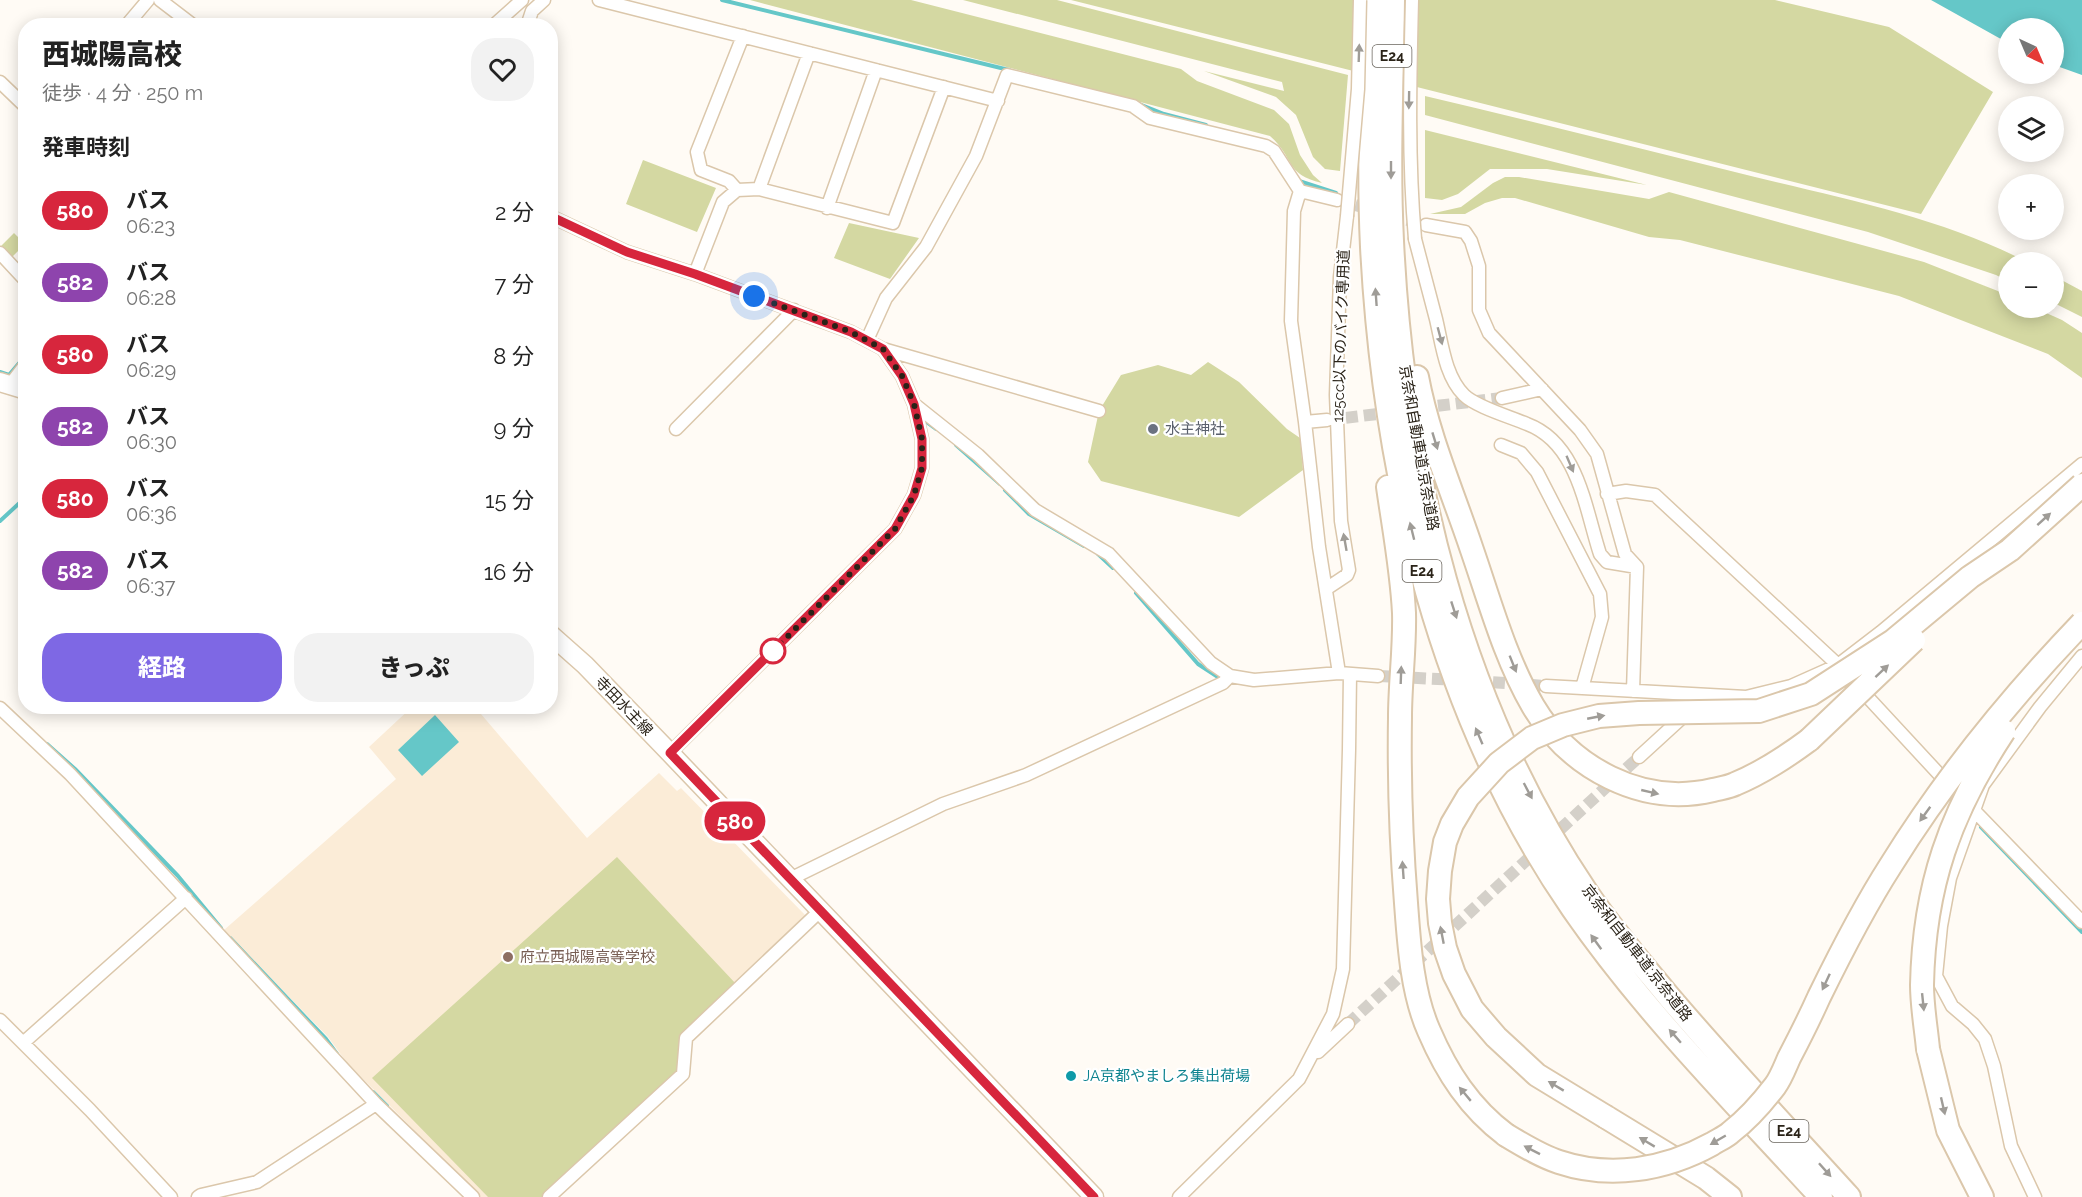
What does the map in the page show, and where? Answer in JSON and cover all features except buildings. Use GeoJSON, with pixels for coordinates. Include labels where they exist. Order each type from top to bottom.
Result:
{"type":"FeatureCollection","features":[{"type":"Feature","properties":{"kind":"highway","name":"京奈和自動車道;京奈道路"},"geometry":{"type":"LineString","coordinates":[[1374,0],[1399,324],[1410,416],[1445,581],[1483,694],[1502,742],[1559,849],[1641,980],[1722,1072],[1821,1197]]}},
{"type":"Feature","properties":{"kind":"highway","name":"京奈和自動車道;京奈道路"},"geometry":{"type":"LineString","coordinates":[[1393,0],[1381,108],[1372,244],[1378,331],[1390,420],[1406,509],[1426,586],[1464,701],[1486,753],[1541,860],[1602,950],[1641,980]]}},
{"type":"Feature","properties":{"kind":"highway"},"geometry":{"type":"LineString","coordinates":[[1392,240],[1419,389],[1438,453],[1514,667],[1533,706],[1557,738],[1601,773],[1636,789],[1666,795],[1695,795],[1734,785],[1783,759],[1809,740],[2010,550],[2082,486]]}},
{"type":"Feature","properties":{"kind":"highway"},"geometry":{"type":"LineString","coordinates":[[1378,331],[1378,420],[1404,614],[1400,717],[1402,853],[1408,935],[1415,981],[1428,1030],[1454,1080],[1486,1120],[1532,1150],[1559,1162],[1586,1169],[1615,1171],[1643,1169],[1670,1163],[1698,1152],[1730,1134],[1753,1113],[1776,1084],[1836,963],[1890,865],[1921,819],[2006,707],[2082,624]]}},
{"type":"Feature","properties":{"kind":"highway"},"geometry":{"type":"LineString","coordinates":[[1731,1197],[1706,1178],[1537,1075],[1496,1037],[1472,1009],[1454,974],[1440,923],[1438,899],[1440,871],[1445,842],[1452,824],[1468,797],[1499,763],[1532,738],[1563,725],[1599,716],[1759,711],[1811,694],[1893,641],[1970,577],[2010,550]]}},
{"type":"Feature","properties":{"kind":"highway"},"geometry":{"type":"LineString","coordinates":[[1982,1197],[1948,1130],[1928,1049],[1922,988],[1924,943],[1931,897],[1942,852],[1957,812],[1982,765],[2019,708],[2082,630]]}},
{"type":"Feature","properties":{"kind":"highway","name":"京奈和自動車道;京奈道路"},"geometry":{"type":"LineString","coordinates":[[1722,1072],[1849,1197]]}},
{"type":"Feature","properties":{"kind":"main road","name":"寺田水主線"},"geometry":{"type":"LineString","coordinates":[[558,641],[585,665],[670,753],[1094,1197]]}},
{"type":"Feature","properties":{"kind":"street"},"geometry":{"type":"LineString","coordinates":[[133,18],[148,0]]}},
{"type":"Feature","properties":{"kind":"street"},"geometry":{"type":"LineString","coordinates":[[160,0],[184,18]]}},
{"type":"Feature","properties":{"kind":"street"},"geometry":{"type":"LineString","coordinates":[[502,18],[522,0]]}},
{"type":"Feature","properties":{"kind":"street"},"geometry":{"type":"LineString","coordinates":[[530,18],[532,10],[544,0]]}},
{"type":"Feature","properties":{"kind":"street"},"geometry":{"type":"LineString","coordinates":[[599,0],[998,101]]}},
{"type":"Feature","properties":{"kind":"street","name":"125cc以下のバイク専用道"},"geometry":{"type":"LineString","coordinates":[[1326,589],[1347,575],[1349,570],[1341,521],[1336,395],[1340,277],[1358,89],[1360,0]]}},
{"type":"Feature","properties":{"kind":"street"},"geometry":{"type":"LineString","coordinates":[[1412,0],[1409,107],[1410,183],[1415,238],[1449,372],[1465,396],[1550,436],[1565,452],[1578,484],[1600,554],[1607,562],[1637,567]]}},
{"type":"Feature","properties":{"kind":"street"},"geometry":{"type":"LineString","coordinates":[[737,190],[729,181],[701,170],[697,152],[743,36]]}},
{"type":"Feature","properties":{"kind":"street"},"geometry":{"type":"LineString","coordinates":[[759,189],[809,52]]}},
{"type":"Feature","properties":{"kind":"street"},"geometry":{"type":"LineString","coordinates":[[827,208],[876,70]]}},
{"type":"Feature","properties":{"kind":"street"},"geometry":{"type":"LineString","coordinates":[[867,340],[886,298],[926,247],[976,156],[1007,75],[1133,106],[1150,118],[1266,146],[1274,151],[1299,191],[1337,200]]}},
{"type":"Feature","properties":{"kind":"street"},"geometry":{"type":"LineString","coordinates":[[0,82],[18,99]]}},
{"type":"Feature","properties":{"kind":"street"},"geometry":{"type":"LineString","coordinates":[[695,274],[723,202],[737,190],[759,189],[893,223],[944,87]]}},
{"type":"Feature","properties":{"kind":"street"},"geometry":{"type":"LineString","coordinates":[[1179,1197],[1299,1079],[1334,1014],[1343,969],[1349,750],[1344,674],[1319,547],[1305,422],[1290,321],[1294,211],[1299,191]]}},
{"type":"Feature","properties":{"kind":"street"},"geometry":{"type":"LineString","coordinates":[[558,220],[627,252],[794,310],[851,332],[883,349],[1099,411]]}},
{"type":"Feature","properties":{"kind":"street"},"geometry":{"type":"LineString","coordinates":[[1426,225],[1465,232],[1471,241],[1479,266],[1479,310],[1489,333],[1580,430],[1598,454],[1625,554],[1637,567],[1633,691]]}},
{"type":"Feature","properties":{"kind":"street"},"geometry":{"type":"LineString","coordinates":[[0,253],[18,272]]}},
{"type":"Feature","properties":{"kind":"street"},"geometry":{"type":"LineString","coordinates":[[676,429],[794,310]]}},
{"type":"Feature","properties":{"kind":"street"},"geometry":{"type":"LineString","coordinates":[[670,753],[895,529],[914,495],[922,468],[922,439],[914,404],[902,376],[883,349]]}},
{"type":"Feature","properties":{"kind":"street"},"geometry":{"type":"LineString","coordinates":[[1502,398],[1542,389]]}},
{"type":"Feature","properties":{"kind":"street"},"geometry":{"type":"LineString","coordinates":[[914,404],[978,455],[1035,510],[1109,554],[1211,663],[1230,676],[1254,680],[1344,674],[1378,676]]}},
{"type":"Feature","properties":{"kind":"street"},"geometry":{"type":"LineString","coordinates":[[1305,422],[1327,420]]}},
{"type":"Feature","properties":{"kind":"street"},"geometry":{"type":"LineString","coordinates":[[1501,446],[1521,453],[1537,472],[1600,594],[1602,617],[1582,688]]}},
{"type":"Feature","properties":{"kind":"street"},"geometry":{"type":"LineString","coordinates":[[1546,686],[1746,697],[1791,686],[1838,665],[1881,632],[2082,464]]}},
{"type":"Feature","properties":{"kind":"street"},"geometry":{"type":"LineString","coordinates":[[1607,494],[1626,491],[1655,495],[1838,665],[2082,922]]}},
{"type":"Feature","properties":{"kind":"street"},"geometry":{"type":"LineString","coordinates":[[2035,1197],[2011,1146],[1994,1066],[1985,1039],[1973,1024],[1952,1006],[1936,976],[1941,926],[1950,878],[1983,785],[2040,707],[2082,656]]}},
{"type":"Feature","properties":{"kind":"street"},"geometry":{"type":"LineString","coordinates":[[790,879],[943,804],[1026,776],[1223,682],[1230,676]]}},
{"type":"Feature","properties":{"kind":"street"},"geometry":{"type":"LineString","coordinates":[[1639,757],[1707,695]]}},
{"type":"Feature","properties":{"kind":"street"},"geometry":{"type":"LineString","coordinates":[[0,708],[70,774],[376,1104],[473,1197]]}},
{"type":"Feature","properties":{"kind":"street"},"geometry":{"type":"LineString","coordinates":[[23,1043],[186,898]]}},
{"type":"Feature","properties":{"kind":"street"},"geometry":{"type":"LineString","coordinates":[[549,1197],[683,1074],[686,1038],[821,910]]}},
{"type":"Feature","properties":{"kind":"street"},"geometry":{"type":"LineString","coordinates":[[0,1020],[90,1110],[171,1197]]}},
{"type":"Feature","properties":{"kind":"street"},"geometry":{"type":"LineString","coordinates":[[1311,1058],[1348,1024]]}},
{"type":"Feature","properties":{"kind":"street"},"geometry":{"type":"LineString","coordinates":[[198,1197],[257,1182],[376,1104]]}},
{"type":"Feature","properties":{"kind":"shaded area","name":"府立西城陽高等学校"},"geometry":{"type":"Polygon","coordinates":[[[404,714],[481,714],[587,838],[659,773],[677,791],[681,788],[808,918],[682,1034],[680,1072],[544,1197],[481,1197],[348,1064],[328,1037],[224,930],[396,779],[369,747],[404,714]]]}},
{"type":"Feature","properties":{"kind":"green space"},"geometry":{"type":"Polygon","coordinates":[[[750,0],[911,0],[1181,69],[1197,81],[1274,110],[1289,124],[1300,155],[1313,175],[1322,183],[1301,175],[1295,170],[1270,136],[750,0]]]}},
{"type":"Feature","properties":{"kind":"green space"},"geometry":{"type":"Polygon","coordinates":[[[963,0],[1057,0],[1348,75],[1340,171],[1325,169],[1313,157],[1296,115],[1276,97],[1204,71],[1284,91],[1282,82],[963,0]]]}},
{"type":"Feature","properties":{"kind":"green space"},"geometry":{"type":"Polygon","coordinates":[[[1071,0],[1775,0],[1889,27],[1993,92],[1921,214],[1071,0]]]}},
{"type":"Feature","properties":{"kind":"green space"},"geometry":{"type":"Polygon","coordinates":[[[1425,96],[1894,212],[1963,234],[2006,252],[1998,252],[1998,276],[1868,232],[1425,115],[1425,96]]]}},
{"type":"Feature","properties":{"kind":"green space"},"geometry":{"type":"Polygon","coordinates":[[[1425,130],[1647,185],[1547,169],[1490,169],[1458,194],[1442,200],[1425,198],[1425,130]]]}},
{"type":"Feature","properties":{"kind":"green space"},"geometry":{"type":"Polygon","coordinates":[[[643,160],[716,188],[697,232],[626,204],[643,160]]]}},
{"type":"Feature","properties":{"kind":"green space"},"geometry":{"type":"Polygon","coordinates":[[[1505,177],[1519,177],[1649,199],[1669,192],[1924,262],[1998,291],[1998,318],[2058,318],[2082,333],[2082,378],[2048,354],[1899,296],[1680,240],[1649,237],[1515,198],[1502,198],[1485,203],[1465,214],[1430,214],[1461,207],[1493,183],[1505,177]]]}},
{"type":"Feature","properties":{"kind":"green space"},"geometry":{"type":"Polygon","coordinates":[[[849,223],[919,238],[890,279],[834,258],[849,223]]]}},
{"type":"Feature","properties":{"kind":"green space"},"geometry":{"type":"Polygon","coordinates":[[[14,233],[18,237],[18,251],[12,257],[1,246],[14,233]]]}},
{"type":"Feature","properties":{"kind":"green space"},"geometry":{"type":"Polygon","coordinates":[[[2064,281],[2082,291],[2082,317],[2064,308],[2064,281]]]}},
{"type":"Feature","properties":{"kind":"green space"},"geometry":{"type":"Polygon","coordinates":[[[1208,362],[1239,382],[1287,429],[1300,438],[1303,470],[1239,517],[1101,481],[1088,462],[1099,411],[1121,375],[1158,365],[1191,375],[1208,362]]]}},
{"type":"Feature","properties":{"kind":"green space"},"geometry":{"type":"Polygon","coordinates":[[[617,857],[736,984],[682,1034],[680,1072],[544,1197],[488,1197],[372,1078],[617,857]]]}},
{"type":"Feature","properties":{"kind":"water"},"geometry":{"type":"Polygon","coordinates":[[[1931,0],[2082,0],[2082,75],[2064,69],[2064,18],[1998,18],[1998,37],[1931,0]]]}},
{"type":"Feature","properties":{"kind":"water"},"geometry":{"type":"Polygon","coordinates":[[[435,715],[459,742],[422,776],[398,750],[435,715]]]}},
{"type":"Feature","properties":{"kind":"waterway"},"geometry":{"type":"LineString","coordinates":[[722,0],[1009,70]]}},
{"type":"Feature","properties":{"kind":"waterway"},"geometry":{"type":"LineString","coordinates":[[1139,104],[1164,114],[1206,125]]}},
{"type":"Feature","properties":{"kind":"waterway"},"geometry":{"type":"LineString","coordinates":[[1299,181],[1336,193]]}},
{"type":"Feature","properties":{"kind":"waterway"},"geometry":{"type":"LineString","coordinates":[[0,372],[9,375],[18,364]]}},
{"type":"Feature","properties":{"kind":"waterway"},"geometry":{"type":"LineString","coordinates":[[925,421],[936,429]]}},
{"type":"Feature","properties":{"kind":"waterway"},"geometry":{"type":"LineString","coordinates":[[956,445],[1000,484]]}},
{"type":"Feature","properties":{"kind":"waterway"},"geometry":{"type":"LineString","coordinates":[[1005,490],[1029,514],[1084,546]]}},
{"type":"Feature","properties":{"kind":"waterway"},"geometry":{"type":"LineString","coordinates":[[0,521],[18,504]]}},
{"type":"Feature","properties":{"kind":"waterway"},"geometry":{"type":"LineString","coordinates":[[1098,554],[1113,568]]}},
{"type":"Feature","properties":{"kind":"waterway"},"geometry":{"type":"LineString","coordinates":[[1136,593],[1198,664],[1221,679]]}},
{"type":"Feature","properties":{"kind":"waterway"},"geometry":{"type":"LineString","coordinates":[[47,744],[75,769],[178,876],[221,928]]}},
{"type":"Feature","properties":{"kind":"waterway"},"geometry":{"type":"LineString","coordinates":[[1981,827],[2082,932]]}},
{"type":"Feature","properties":{"kind":"waterway"},"geometry":{"type":"LineString","coordinates":[[230,938],[326,1039],[337,1054]]}},
{"type":"Feature","properties":{"kind":"waterway"},"geometry":{"type":"LineString","coordinates":[[373,1092],[387,1106]]}},
{"type":"Feature","properties":{"kind":"tunnel"},"geometry":{"type":"LineString","coordinates":[[1338,200],[1422,224]]}},
{"type":"Feature","properties":{"kind":"tunnel"},"geometry":{"type":"LineString","coordinates":[[1420,408],[1502,398]]}},
{"type":"Feature","properties":{"kind":"tunnel"},"geometry":{"type":"LineString","coordinates":[[1328,420],[1394,412]]}},
{"type":"Feature","properties":{"kind":"tunnel"},"geometry":{"type":"LineString","coordinates":[[1378,676],[1458,680]]}},
{"type":"Feature","properties":{"kind":"tunnel"},"geometry":{"type":"LineString","coordinates":[[1475,681],[1546,686]]}},
{"type":"Feature","properties":{"kind":"tunnel"},"geometry":{"type":"LineString","coordinates":[[1348,1024],[1639,757]]}},
{"type":"Feature","properties":{"kind":"bus line","name":"580"},"geometry":{"type":"LineString","coordinates":[[558,220],[627,252],[695,274],[851,332],[883,349],[902,376],[914,404],[922,439],[922,468],[914,495],[895,529],[670,753],[1094,1197]]}},
{"type":"Feature","properties":{"kind":"place","name":"水主神社"},"geometry":{"type":"Point","coordinates":[1153,429]}},
{"type":"Feature","properties":{"kind":"place","name":"府立西城陽高等学校"},"geometry":{"type":"Point","coordinates":[508,957]}},
{"type":"Feature","properties":{"kind":"place","name":"JA京都やましろ集出荷場"},"geometry":{"type":"Point","coordinates":[1071,1076]}},
{"type":"Feature","properties":{"kind":"route"},"geometry":{"type":"LineString","coordinates":[[754,296],[851,332],[883,349],[902,376],[914,404],[922,439],[922,468],[914,495],[895,529],[868,557],[769,655],[773,651]]}}]}
